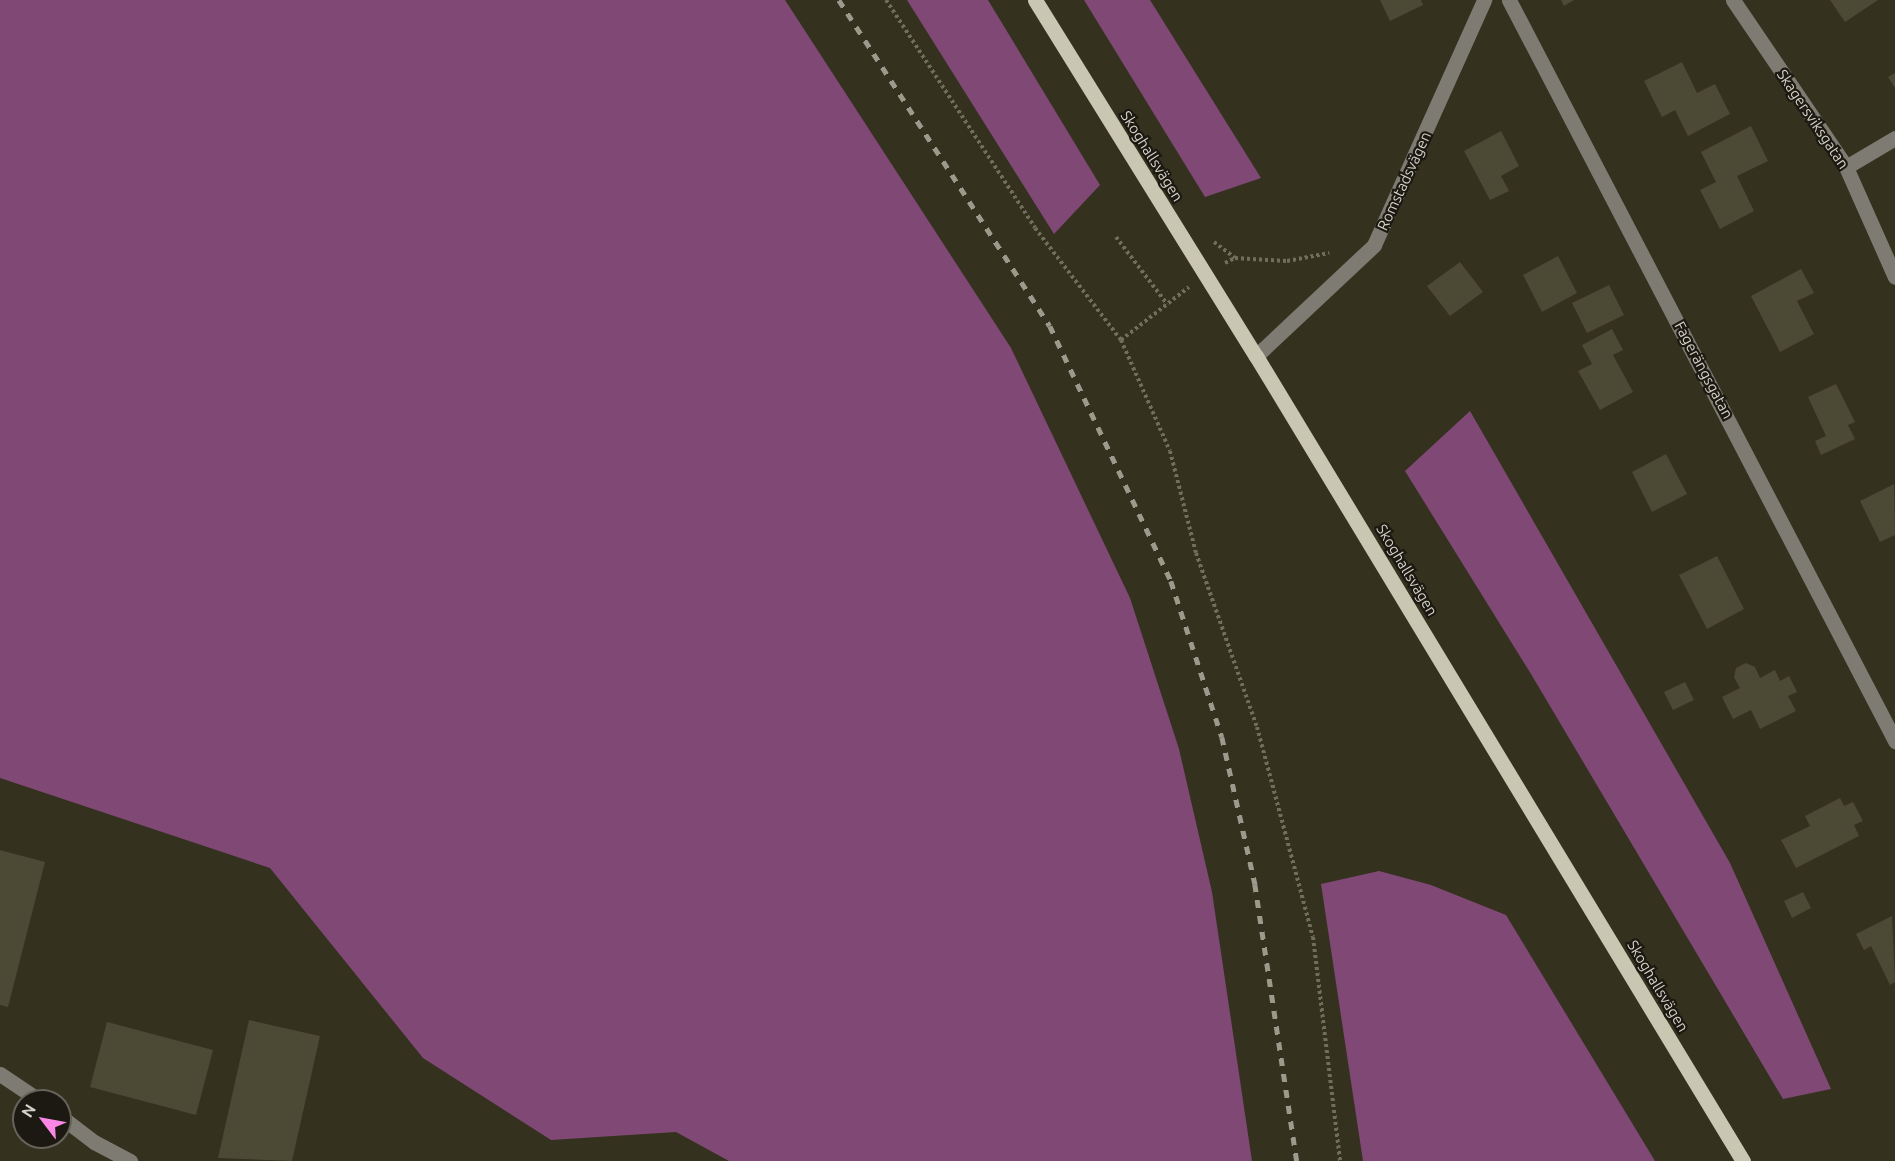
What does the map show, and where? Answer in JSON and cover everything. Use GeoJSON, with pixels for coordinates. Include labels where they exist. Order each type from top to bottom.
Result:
{"type":"FeatureCollection","features":[{"type":"Feature","properties":{"kind":"main road","name":"Skoghallsvägen"},"geometry":{"type":"LineString","coordinates":[[1035,0],[1256,356],[1743,1161]]}},
{"type":"Feature","properties":{"kind":"street","name":"Romstadsvägen"},"geometry":{"type":"LineString","coordinates":[[1256,356],[1374,245],[1484,0]]}},
{"type":"Feature","properties":{"kind":"street","name":"Fagerängsgatan"},"geometry":{"type":"LineString","coordinates":[[1509,0],[1895,741]]}},
{"type":"Feature","properties":{"kind":"street","name":"Skagersviksgatan"},"geometry":{"type":"LineString","coordinates":[[1733,0],[1846,167],[1895,277]]}},
{"type":"Feature","properties":{"kind":"street"},"geometry":{"type":"LineString","coordinates":[[1846,167],[1895,138]]}},
{"type":"Feature","properties":{"kind":"street"},"geometry":{"type":"LineString","coordinates":[[0,1074],[22,1089]]}},
{"type":"Feature","properties":{"kind":"street"},"geometry":{"type":"LineString","coordinates":[[72,1125],[94,1142],[130,1161]]}},
{"type":"Feature","properties":{"kind":"path"},"geometry":{"type":"LineString","coordinates":[[886,0],[1035,228],[1121,340],[1170,451],[1196,553],[1257,727],[1307,915],[1340,1161]]}},
{"type":"Feature","properties":{"kind":"path"},"geometry":{"type":"LineString","coordinates":[[1116,237],[1167,304]]}},
{"type":"Feature","properties":{"kind":"path"},"geometry":{"type":"LineString","coordinates":[[1121,340],[1204,275],[1235,258],[1287,261],[1374,245]]}},
{"type":"Feature","properties":{"kind":"shaded area"},"geometry":{"type":"Polygon","coordinates":[[[0,0],[785,0],[1011,348],[1130,598],[1179,749],[1212,892],[1252,1161],[729,1161],[676,1132],[551,1140],[423,1058],[270,868],[0,778],[0,0]]]}},
{"type":"Feature","properties":{"kind":"shaded area"},"geometry":{"type":"Polygon","coordinates":[[[907,0],[988,0],[1100,185],[1054,234],[907,0]]]}},
{"type":"Feature","properties":{"kind":"shaded area"},"geometry":{"type":"Polygon","coordinates":[[[1084,0],[1150,0],[1261,178],[1205,197],[1084,0]]]}},
{"type":"Feature","properties":{"kind":"shaded area"},"geometry":{"type":"Polygon","coordinates":[[[1470,411],[1730,863],[1831,1089],[1783,1099],[1531,674],[1405,471],[1470,411]]]}},
{"type":"Feature","properties":{"kind":"shaded area"},"geometry":{"type":"Polygon","coordinates":[[[1379,871],[1431,885],[1506,915],[1655,1161],[1363,1161],[1321,884],[1379,871]]]}},
{"type":"Feature","properties":{"kind":"building"},"geometry":{"type":"Polygon","coordinates":[[[1380,0],[1421,0],[1423,5],[1390,21],[1380,0]]]}},
{"type":"Feature","properties":{"kind":"building"},"geometry":{"type":"Polygon","coordinates":[[[1561,0],[1574,0],[1564,6],[1561,0]]]}},
{"type":"Feature","properties":{"kind":"building"},"geometry":{"type":"Polygon","coordinates":[[[1830,0],[1878,0],[1845,22],[1830,0]]]}},
{"type":"Feature","properties":{"kind":"building"},"geometry":{"type":"Polygon","coordinates":[[[1682,62],[1697,93],[1715,84],[1730,114],[1688,136],[1675,110],[1662,117],[1644,81],[1682,62]]]}},
{"type":"Feature","properties":{"kind":"building"},"geometry":{"type":"Polygon","coordinates":[[[1895,73],[1895,88],[1888,77],[1895,73]]]}},
{"type":"Feature","properties":{"kind":"building"},"geometry":{"type":"Polygon","coordinates":[[[1751,126],[1768,161],[1737,176],[1754,211],[1720,229],[1700,190],[1716,182],[1701,152],[1751,126]]]}},
{"type":"Feature","properties":{"kind":"building"},"geometry":{"type":"Polygon","coordinates":[[[1501,131],[1519,166],[1501,176],[1509,191],[1490,200],[1464,151],[1501,131]]]}},
{"type":"Feature","properties":{"kind":"building"},"geometry":{"type":"Polygon","coordinates":[[[1558,256],[1577,293],[1542,312],[1523,275],[1558,256]]]}},
{"type":"Feature","properties":{"kind":"building"},"geometry":{"type":"Polygon","coordinates":[[[1460,262],[1483,292],[1450,316],[1427,286],[1460,262]]]}},
{"type":"Feature","properties":{"kind":"building"},"geometry":{"type":"Polygon","coordinates":[[[1801,269],[1814,293],[1797,301],[1814,334],[1780,352],[1751,296],[1801,269]]]}},
{"type":"Feature","properties":{"kind":"building"},"geometry":{"type":"Polygon","coordinates":[[[1609,285],[1624,315],[1587,333],[1572,303],[1609,285]]]}},
{"type":"Feature","properties":{"kind":"building"},"geometry":{"type":"Polygon","coordinates":[[[1612,329],[1623,350],[1613,355],[1633,392],[1600,410],[1578,371],[1592,364],[1582,345],[1612,329]]]}},
{"type":"Feature","properties":{"kind":"building"},"geometry":{"type":"Polygon","coordinates":[[[1836,384],[1855,422],[1848,425],[1855,439],[1821,455],[1815,441],[1826,436],[1808,397],[1836,384]]]}},
{"type":"Feature","properties":{"kind":"building"},"geometry":{"type":"Polygon","coordinates":[[[1666,454],[1687,494],[1652,512],[1632,472],[1666,454]]]}},
{"type":"Feature","properties":{"kind":"building"},"geometry":{"type":"Polygon","coordinates":[[[1894,484],[1895,535],[1880,542],[1860,501],[1894,484]]]}},
{"type":"Feature","properties":{"kind":"building"},"geometry":{"type":"Polygon","coordinates":[[[1717,556],[1744,609],[1707,629],[1679,575],[1717,556]]]}},
{"type":"Feature","properties":{"kind":"building"},"geometry":{"type":"Polygon","coordinates":[[[1746,663],[1755,667],[1760,678],[1775,670],[1780,681],[1789,676],[1797,692],[1788,696],[1796,711],[1760,729],[1751,710],[1733,719],[1722,697],[1740,688],[1734,677],[1736,668],[1746,663]]]}},
{"type":"Feature","properties":{"kind":"building"},"geometry":{"type":"Polygon","coordinates":[[[1685,682],[1694,700],[1673,710],[1664,692],[1685,682]]]}},
{"type":"Feature","properties":{"kind":"building"},"geometry":{"type":"Polygon","coordinates":[[[1840,798],[1844,806],[1853,802],[1863,821],[1854,825],[1859,836],[1796,868],[1781,840],[1810,826],[1805,816],[1840,798]]]}},
{"type":"Feature","properties":{"kind":"building"},"geometry":{"type":"Polygon","coordinates":[[[0,850],[45,862],[8,1007],[0,1005],[0,850]]]}},
{"type":"Feature","properties":{"kind":"building"},"geometry":{"type":"Polygon","coordinates":[[[1803,892],[1811,908],[1792,918],[1784,901],[1803,892]]]}},
{"type":"Feature","properties":{"kind":"building"},"geometry":{"type":"Polygon","coordinates":[[[1892,916],[1895,982],[1890,985],[1871,946],[1864,950],[1856,934],[1892,916]]]}},
{"type":"Feature","properties":{"kind":"building"},"geometry":{"type":"Polygon","coordinates":[[[249,1020],[320,1036],[292,1161],[218,1158],[249,1020]]]}},
{"type":"Feature","properties":{"kind":"building"},"geometry":{"type":"Polygon","coordinates":[[[107,1022],[213,1050],[196,1115],[90,1087],[107,1022]]]}},
{"type":"Feature","properties":{"kind":"railway"},"geometry":{"type":"LineString","coordinates":[[839,0],[1050,326],[1171,581],[1222,737],[1255,884],[1297,1161]]}}]}
